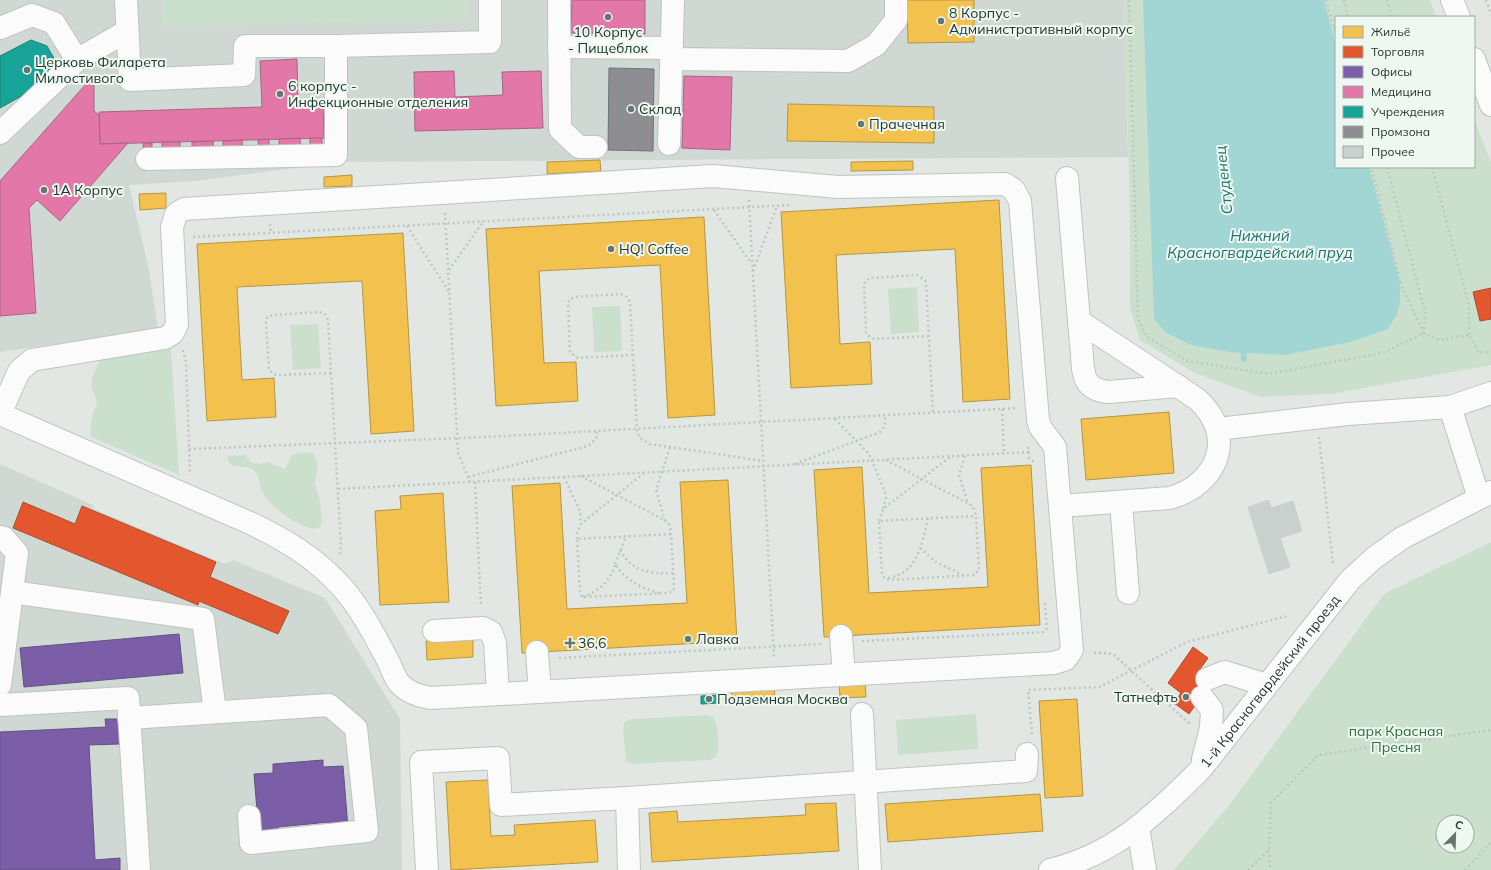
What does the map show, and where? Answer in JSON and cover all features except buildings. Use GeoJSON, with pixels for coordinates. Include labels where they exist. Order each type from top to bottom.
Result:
{"type":"FeatureCollection","features":[{"type":"Feature","properties":{"kind":"street"},"geometry":{"type":"LineString","coordinates":[[126,0],[130,80],[244,75],[245,46],[336,46],[490,42],[490,0]]}},
{"type":"Feature","properties":{"kind":"street"},"geometry":{"type":"LineString","coordinates":[[559,0],[560,130],[579,147],[596,147]]}},
{"type":"Feature","properties":{"kind":"street"},"geometry":{"type":"LineString","coordinates":[[669,144],[673,0]]}},
{"type":"Feature","properties":{"kind":"street"},"geometry":{"type":"LineString","coordinates":[[559,48],[848,61],[876,45],[896,20],[896,0]]}},
{"type":"Feature","properties":{"kind":"street"},"geometry":{"type":"LineString","coordinates":[[1452,0],[1459,16]]}},
{"type":"Feature","properties":{"kind":"street"},"geometry":{"type":"LineString","coordinates":[[0,28],[32,15],[54,22],[77,60]]}},
{"type":"Feature","properties":{"kind":"street"},"geometry":{"type":"LineString","coordinates":[[0,132],[77,60],[127,31]]}},
{"type":"Feature","properties":{"kind":"street"},"geometry":{"type":"LineString","coordinates":[[147,159],[336,155],[336,46]]}},
{"type":"Feature","properties":{"kind":"street"},"geometry":{"type":"LineString","coordinates":[[1475,62],[1491,105]]}},
{"type":"Feature","properties":{"kind":"street"},"geometry":{"type":"LineString","coordinates":[[713,176],[838,187],[1005,184],[1014,190],[1020,201],[1038,420],[1040,427],[1055,447],[1072,650],[1066,659],[1054,662],[430,698],[417,695],[406,690],[399,684],[378,642],[353,601],[330,574],[304,552],[268,532],[0,414],[19,371],[32,360],[165,338],[173,333],[177,324],[172,227],[174,217],[180,211],[190,208],[713,176]]}},
{"type":"Feature","properties":{"kind":"street"},"geometry":{"type":"LineString","coordinates":[[1067,178],[1083,376],[1092,388],[1109,392],[1178,386]]}},
{"type":"Feature","properties":{"kind":"street"},"geometry":{"type":"LineString","coordinates":[[1060,506],[1170,498],[1193,488],[1207,475],[1218,456],[1220,440],[1218,429],[1204,405],[1178,386],[1079,321]]}},
{"type":"Feature","properties":{"kind":"street"},"geometry":{"type":"LineString","coordinates":[[1218,429],[1317,417],[1450,407],[1491,393]]}},
{"type":"Feature","properties":{"kind":"street"},"geometry":{"type":"LineString","coordinates":[[1450,407],[1485,495]]}},
{"type":"Feature","properties":{"kind":"street","name":"1-й Красногвардейский проезд"},"geometry":{"type":"LineString","coordinates":[[1050,870],[1096,855],[1119,842],[1138,827],[1201,769],[1350,580],[1374,558],[1402,538],[1485,495]]}},
{"type":"Feature","properties":{"kind":"street"},"geometry":{"type":"LineString","coordinates":[[1121,502],[1128,592]]}},
{"type":"Feature","properties":{"kind":"street"},"geometry":{"type":"LineString","coordinates":[[0,537],[4,538],[17,553],[0,685]]}},
{"type":"Feature","properties":{"kind":"street"},"geometry":{"type":"LineString","coordinates":[[12,592],[203,619],[215,712]]}},
{"type":"Feature","properties":{"kind":"street"},"geometry":{"type":"LineString","coordinates":[[434,631],[483,628],[491,632],[495,642],[498,694]]}},
{"type":"Feature","properties":{"kind":"street"},"geometry":{"type":"LineString","coordinates":[[842,639],[844,675]]}},
{"type":"Feature","properties":{"kind":"street"},"geometry":{"type":"LineString","coordinates":[[538,655],[540,692]]}},
{"type":"Feature","properties":{"kind":"street"},"geometry":{"type":"LineString","coordinates":[[1201,769],[1211,728],[1212,710],[1205,688],[1225,672],[1266,685]]}},
{"type":"Feature","properties":{"kind":"street"},"geometry":{"type":"LineString","coordinates":[[0,705],[128,698],[139,870]]}},
{"type":"Feature","properties":{"kind":"street"},"geometry":{"type":"LineString","coordinates":[[129,718],[330,705],[356,728],[367,831],[251,843],[249,816]]}},
{"type":"Feature","properties":{"kind":"street"},"geometry":{"type":"LineString","coordinates":[[862,714],[870,870]]}},
{"type":"Feature","properties":{"kind":"street"},"geometry":{"type":"LineString","coordinates":[[427,870],[421,762],[498,758],[501,805],[1026,771],[1027,754]]}},
{"type":"Feature","properties":{"kind":"street"},"geometry":{"type":"LineString","coordinates":[[627,798],[629,870]]}},
{"type":"Feature","properties":{"kind":"street"},"geometry":{"type":"LineString","coordinates":[[1138,827],[1145,870]]}},
{"type":"Feature","properties":{"kind":"path"},"geometry":{"type":"LineString","coordinates":[[1129,0],[1138,319],[1147,337],[1188,360],[1268,374],[1382,353],[1424,332]]}},
{"type":"Feature","properties":{"kind":"path"},"geometry":{"type":"LineString","coordinates":[[1326,0],[1335,32]]}},
{"type":"Feature","properties":{"kind":"path"},"geometry":{"type":"LineString","coordinates":[[1344,0],[1348,16]]}},
{"type":"Feature","properties":{"kind":"path"},"geometry":{"type":"LineString","coordinates":[[1388,0],[1392,16]]}},
{"type":"Feature","properties":{"kind":"path"},"geometry":{"type":"LineString","coordinates":[[1486,0],[1491,15]]}},
{"type":"Feature","properties":{"kind":"path"},"geometry":{"type":"LineString","coordinates":[[1371,168],[1402,287],[1424,332],[1439,340],[1469,335]]}},
{"type":"Feature","properties":{"kind":"path"},"geometry":{"type":"LineString","coordinates":[[1387,168],[1425,313],[1424,332]]}},
{"type":"Feature","properties":{"kind":"path"},"geometry":{"type":"LineString","coordinates":[[1432,168],[1469,306],[1469,335],[1479,353],[1491,352]]}},
{"type":"Feature","properties":{"kind":"path"},"geometry":{"type":"LineString","coordinates":[[173,239],[792,205]]}},
{"type":"Feature","properties":{"kind":"path"},"geometry":{"type":"LineString","coordinates":[[753,272],[776,206]]}},
{"type":"Feature","properties":{"kind":"path"},"geometry":{"type":"LineString","coordinates":[[713,209],[752,264]]}},
{"type":"Feature","properties":{"kind":"path"},"geometry":{"type":"LineString","coordinates":[[749,214],[773,640]]}},
{"type":"Feature","properties":{"kind":"path"},"geometry":{"type":"LineString","coordinates":[[448,271],[483,222]]}},
{"type":"Feature","properties":{"kind":"path"},"geometry":{"type":"LineString","coordinates":[[407,226],[450,293]]}},
{"type":"Feature","properties":{"kind":"path"},"geometry":{"type":"LineString","coordinates":[[446,231],[460,459],[470,482]]}},
{"type":"Feature","properties":{"kind":"path"},"geometry":{"type":"LineString","coordinates":[[929,336],[874,339],[869,337],[866,334],[865,281],[870,278],[917,276],[923,278],[926,284],[929,336],[933,413]]}},
{"type":"Feature","properties":{"kind":"path"},"geometry":{"type":"LineString","coordinates":[[633,355],[578,358],[573,356],[570,352],[569,300],[574,297],[621,294],[627,297],[630,302],[633,355],[637,429],[638,435],[644,441],[650,444],[763,461]]}},
{"type":"Feature","properties":{"kind":"path"},"geometry":{"type":"LineString","coordinates":[[330,574],[338,558],[341,547],[338,489],[328,320],[325,314],[319,312],[273,314],[267,317],[268,370],[271,374],[276,376],[331,372]]}},
{"type":"Feature","properties":{"kind":"path"},"geometry":{"type":"LineString","coordinates":[[182,346],[186,362],[191,479]]}},
{"type":"Feature","properties":{"kind":"path"},"geometry":{"type":"LineString","coordinates":[[189,449],[458,438],[1011,408]]}},
{"type":"Feature","properties":{"kind":"path"},"geometry":{"type":"LineString","coordinates":[[1002,409],[1004,454]]}},
{"type":"Feature","properties":{"kind":"path"},"geometry":{"type":"LineString","coordinates":[[792,465],[882,430],[885,425],[885,415]]}},
{"type":"Feature","properties":{"kind":"path"},"geometry":{"type":"LineString","coordinates":[[1317,417],[1324,470],[1333,564]]}},
{"type":"Feature","properties":{"kind":"path"},"geometry":{"type":"LineString","coordinates":[[835,418],[868,453],[885,492],[885,503],[880,521],[882,575],[890,580],[976,575],[979,570],[976,510],[967,501],[886,460]]}},
{"type":"Feature","properties":{"kind":"path"},"geometry":{"type":"LineString","coordinates":[[468,478],[588,446],[596,439],[597,431]]}},
{"type":"Feature","properties":{"kind":"path"},"geometry":{"type":"LineString","coordinates":[[665,521],[656,493],[670,447]]}},
{"type":"Feature","properties":{"kind":"path"},"geometry":{"type":"LineString","coordinates":[[338,489],[1022,452]]}},
{"type":"Feature","properties":{"kind":"path"},"geometry":{"type":"LineString","coordinates":[[883,509],[951,456]]}},
{"type":"Feature","properties":{"kind":"path"},"geometry":{"type":"LineString","coordinates":[[965,456],[959,475],[967,501]]}},
{"type":"Feature","properties":{"kind":"path"},"geometry":{"type":"LineString","coordinates":[[582,597],[580,592],[577,532],[582,524],[644,473]]}},
{"type":"Feature","properties":{"kind":"path"},"geometry":{"type":"LineString","coordinates":[[581,476],[665,521],[670,526],[674,590],[671,593],[661,594],[582,597]]}},
{"type":"Feature","properties":{"kind":"path"},"geometry":{"type":"LineString","coordinates":[[564,477],[580,511],[582,524]]}},
{"type":"Feature","properties":{"kind":"path"},"geometry":{"type":"LineString","coordinates":[[475,482],[481,606]]}},
{"type":"Feature","properties":{"kind":"path"},"geometry":{"type":"LineString","coordinates":[[880,521],[976,516]]}},
{"type":"Feature","properties":{"kind":"path"},"geometry":{"type":"LineString","coordinates":[[885,578],[897,575],[911,566],[920,548],[928,518]]}},
{"type":"Feature","properties":{"kind":"path"},"geometry":{"type":"LineString","coordinates":[[577,540],[671,534]]}},
{"type":"Feature","properties":{"kind":"path"},"geometry":{"type":"LineString","coordinates":[[582,597],[597,590],[607,582],[626,537]]}},
{"type":"Feature","properties":{"kind":"path"},"geometry":{"type":"LineString","coordinates":[[920,548],[936,562],[966,576]]}},
{"type":"Feature","properties":{"kind":"path"},"geometry":{"type":"LineString","coordinates":[[620,550],[627,560],[646,572],[654,574],[673,573]]}},
{"type":"Feature","properties":{"kind":"path"},"geometry":{"type":"LineString","coordinates":[[615,564],[626,578],[642,587],[661,594]]}},
{"type":"Feature","properties":{"kind":"path"},"geometry":{"type":"LineString","coordinates":[[1027,754],[1032,742],[1028,690],[1099,687],[1187,642],[1287,616]]}},
{"type":"Feature","properties":{"kind":"path"},"geometry":{"type":"LineString","coordinates":[[538,655],[842,639],[1052,631]]}},
{"type":"Feature","properties":{"kind":"path"},"geometry":{"type":"LineString","coordinates":[[1094,653],[1110,653],[1208,740]]}},
{"type":"Feature","properties":{"kind":"path"},"geometry":{"type":"LineString","coordinates":[[1270,870],[1269,850],[1271,803],[1318,755],[1491,730]]}},
{"type":"Feature","properties":{"kind":"path"},"geometry":{"type":"LineString","coordinates":[[1465,870],[1491,842]]}},
{"type":"Feature","properties":{"kind":"path"},"geometry":{"type":"LineString","coordinates":[[1248,870],[1269,850]]}},
{"type":"Feature","properties":{"kind":"shaded area"},"geometry":{"type":"Polygon","coordinates":[[[0,0],[1124,0],[1128,157],[341,162],[194,181],[129,185],[149,270],[158,329],[0,352],[0,0]]]}},
{"type":"Feature","properties":{"kind":"shaded area"},"geometry":{"type":"Polygon","coordinates":[[[0,464],[93,505],[94,509],[225,564],[233,560],[325,598],[400,719],[402,870],[0,870],[0,464]]]}},
{"type":"Feature","properties":{"kind":"green space"},"geometry":{"type":"Polygon","coordinates":[[[161,0],[465,0],[466,20],[162,26],[161,0]]]}},
{"type":"Feature","properties":{"kind":"green space","name":"Нижний Красногвардейский пруд"},"geometry":{"type":"Polygon","coordinates":[[[1124,0],[1430,0],[1436,16],[1335,16],[1335,168],[1475,168],[1475,121],[1491,163],[1491,365],[1331,394],[1261,397],[1195,373],[1140,340],[1130,308],[1130,212],[1124,0]]]}},
{"type":"Feature","properties":{"kind":"green space"},"geometry":{"type":"Polygon","coordinates":[[[917,287],[919,332],[891,334],[888,289],[917,287]]]}},
{"type":"Feature","properties":{"kind":"green space"},"geometry":{"type":"Polygon","coordinates":[[[620,306],[622,351],[594,352],[592,307],[620,306]]]}},
{"type":"Feature","properties":{"kind":"green space"},"geometry":{"type":"Polygon","coordinates":[[[318,324],[321,368],[293,370],[290,325],[318,324]]]}},
{"type":"Feature","properties":{"kind":"green space"},"geometry":{"type":"Polygon","coordinates":[[[171,348],[179,475],[91,437],[91,419],[97,403],[92,388],[92,378],[102,359],[171,348]]]}},
{"type":"Feature","properties":{"kind":"green space"},"geometry":{"type":"Polygon","coordinates":[[[313,452],[318,465],[315,484],[320,500],[322,522],[320,527],[313,529],[296,523],[270,502],[261,489],[259,477],[256,472],[251,468],[233,466],[229,463],[228,459],[228,456],[245,455],[252,463],[259,464],[268,462],[285,469],[293,454],[313,452]]]}},
{"type":"Feature","properties":{"kind":"green space","name":"парк Красная Пресня"},"geometry":{"type":"Polygon","coordinates":[[[1491,542],[1491,870],[1174,870],[1230,804],[1384,594],[1491,542]]]}},
{"type":"Feature","properties":{"kind":"green space"},"geometry":{"type":"Polygon","coordinates":[[[976,714],[978,749],[898,755],[896,720],[976,714]]]}},
{"type":"Feature","properties":{"kind":"green space"},"geometry":{"type":"Polygon","coordinates":[[[707,715],[713,717],[717,726],[718,742],[716,757],[710,760],[633,764],[626,762],[623,727],[625,722],[631,719],[707,715]]]}},
{"type":"Feature","properties":{"kind":"water","name":"Нижний Красногвардейский пруд"},"geometry":{"type":"Polygon","coordinates":[[[1143,0],[1324,0],[1335,42],[1335,168],[1369,168],[1400,283],[1400,302],[1396,316],[1388,329],[1351,342],[1284,355],[1230,352],[1191,345],[1165,332],[1154,319],[1143,0]]]}},
{"type":"Feature","properties":{"kind":"waterway","name":"Студенец"},"geometry":{"type":"LineString","coordinates":[[1242,346],[1244,359]]}},
{"type":"Feature","properties":{"kind":"place","name":"10 Корпус - Пищеблок"},"geometry":{"type":"Point","coordinates":[608,17]}},
{"type":"Feature","properties":{"kind":"place","name":"8 Корпус - Административный корпус"},"geometry":{"type":"Point","coordinates":[941,21]}},
{"type":"Feature","properties":{"kind":"place","name":"Церковь Филарета Милостивого"},"geometry":{"type":"Point","coordinates":[27,70]}},
{"type":"Feature","properties":{"kind":"place","name":"6 корпус - Инфекционные отделения"},"geometry":{"type":"Point","coordinates":[280,94]}},
{"type":"Feature","properties":{"kind":"place","name":"Склад"},"geometry":{"type":"Point","coordinates":[631,109]}},
{"type":"Feature","properties":{"kind":"place","name":"Прачечная"},"geometry":{"type":"Point","coordinates":[861,124]}},
{"type":"Feature","properties":{"kind":"place","name":"1А Корпус"},"geometry":{"type":"Point","coordinates":[44,190]}},
{"type":"Feature","properties":{"kind":"place","name":"HQ! Coffee"},"geometry":{"type":"Point","coordinates":[611,249]}},
{"type":"Feature","properties":{"kind":"place","name":"Лавка"},"geometry":{"type":"Point","coordinates":[688,639]}},
{"type":"Feature","properties":{"kind":"place","name":"36,6"},"geometry":{"type":"Point","coordinates":[570,643]}},
{"type":"Feature","properties":{"kind":"place","name":"Татнефть"},"geometry":{"type":"Point","coordinates":[1186,697]}},
{"type":"Feature","properties":{"kind":"place","name":"Подземная Москва"},"geometry":{"type":"Point","coordinates":[709,699]}}]}
